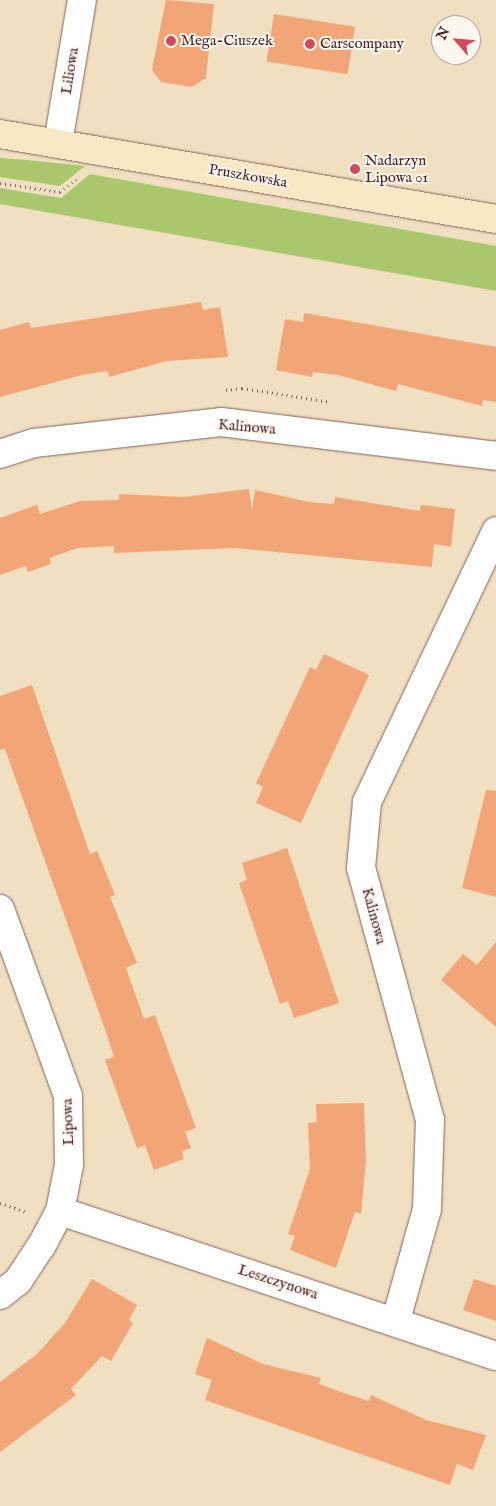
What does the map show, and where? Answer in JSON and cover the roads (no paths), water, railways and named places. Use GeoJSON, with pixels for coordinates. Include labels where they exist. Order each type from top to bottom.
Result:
{"type":"FeatureCollection","features":[{"type":"Feature","properties":{"kind":"street","name":"Liliowa"},"geometry":{"type":"LineString","coordinates":[[58,143],[82,0]]}},
{"type":"Feature","properties":{"kind":"street","name":"Pruszkowska"},"geometry":{"type":"LineString","coordinates":[[0,134],[496,219]]}},
{"type":"Feature","properties":{"kind":"street","name":"Kalinowa"},"geometry":{"type":"LineString","coordinates":[[0,454],[34,443],[221,422],[496,456]]}},
{"type":"Feature","properties":{"kind":"street","name":"Kalinowa"},"geometry":{"type":"LineString","coordinates":[[396,1320],[427,1209],[430,1120],[361,868],[366,802],[496,531]]}},
{"type":"Feature","properties":{"kind":"street","name":"Lipowa"},"geometry":{"type":"LineString","coordinates":[[0,909],[68,1096],[69,1165],[18,1281],[0,1295]]}},
{"type":"Feature","properties":{"kind":"street","name":"Leszczynowa"},"geometry":{"type":"LineString","coordinates":[[47,1214],[396,1320],[496,1356]]}},
{"type":"Feature","properties":{"kind":"place","name":"Mega-Ciuszek"},"geometry":{"type":"Point","coordinates":[171,41]}},
{"type":"Feature","properties":{"kind":"place","name":"Carscompany"},"geometry":{"type":"Point","coordinates":[310,44]}},
{"type":"Feature","properties":{"kind":"place","name":"Nadarzyn Lipowa 01"},"geometry":{"type":"Point","coordinates":[355,169]}}]}
